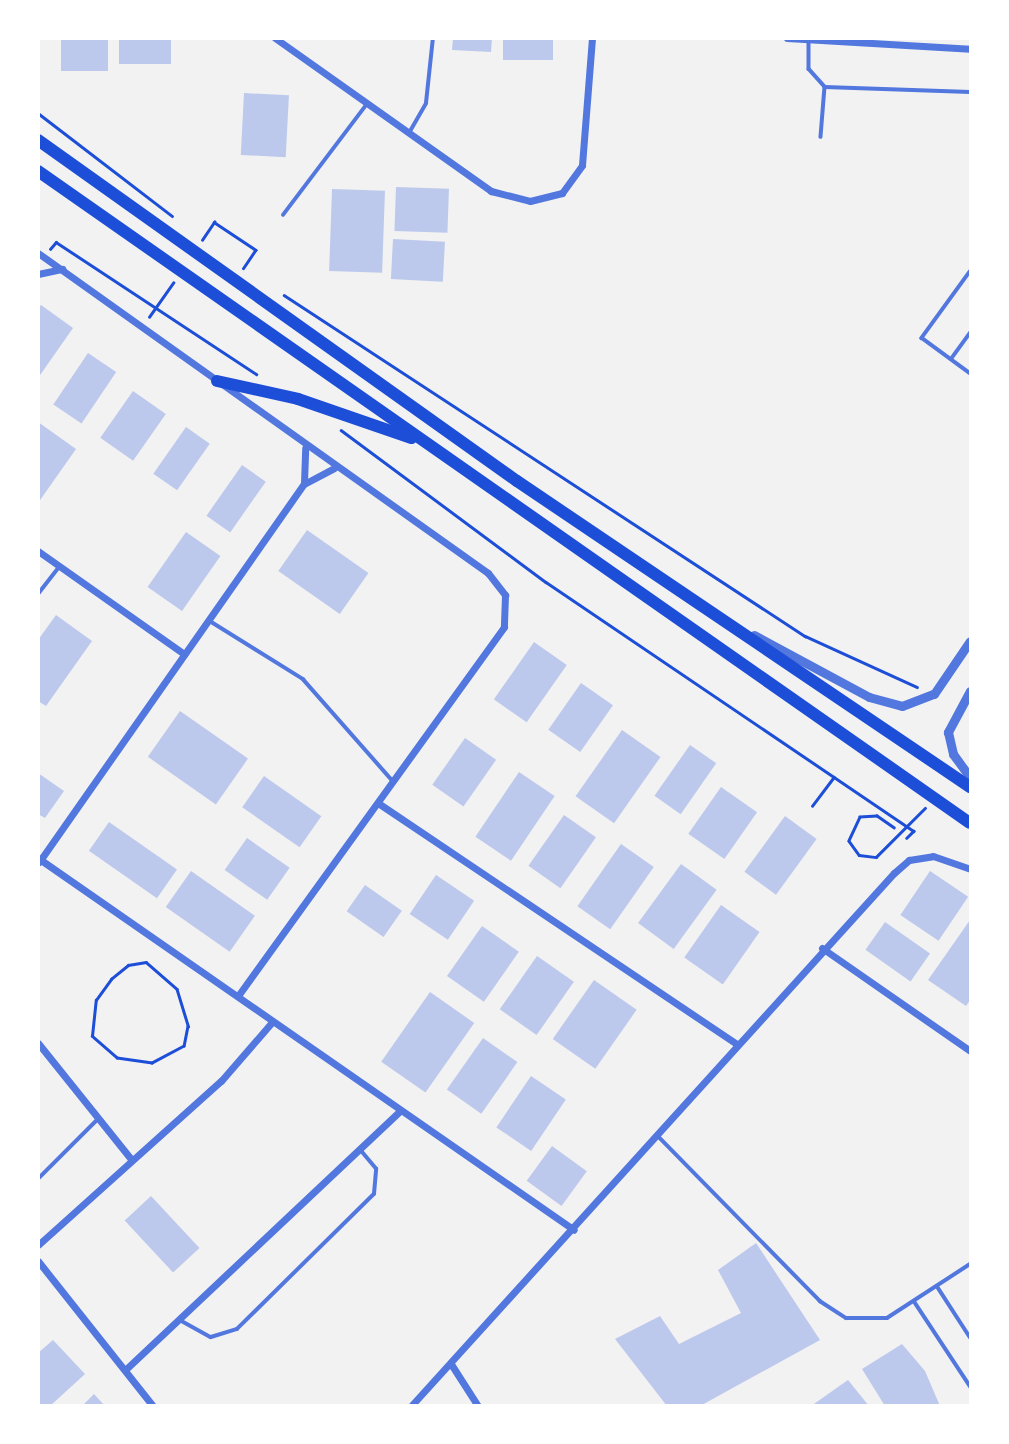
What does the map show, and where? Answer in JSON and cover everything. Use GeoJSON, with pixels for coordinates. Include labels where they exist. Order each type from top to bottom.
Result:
{"type":"FeatureCollection","features":[{"type":"Feature","properties":{"kind":"highway"},"geometry":{"type":"LineString","coordinates":[[38,140],[704,608],[971,787]]}},
{"type":"Feature","properties":{"kind":"highway"},"geometry":{"type":"LineString","coordinates":[[38,171],[971,823]]}},
{"type":"Feature","properties":{"kind":"highway"},"geometry":{"type":"LineString","coordinates":[[217,382],[298,398],[427,444]]}},
{"type":"Feature","properties":{"kind":"street"},"geometry":{"type":"LineString","coordinates":[[275,38],[500,195],[530,201],[555,197],[582,165],[592,38]]}},
{"type":"Feature","properties":{"kind":"street"},"geometry":{"type":"LineString","coordinates":[[787,38],[971,49]]}},
{"type":"Feature","properties":{"kind":"street"},"geometry":{"type":"LineString","coordinates":[[41,255],[305,448],[495,579],[506,600],[504,627],[238,996]]}},
{"type":"Feature","properties":{"kind":"street"},"geometry":{"type":"LineString","coordinates":[[38,274],[62,270]]}},
{"type":"Feature","properties":{"kind":"street"},"geometry":{"type":"LineString","coordinates":[[304,484],[305,448]]}},
{"type":"Feature","properties":{"kind":"street"},"geometry":{"type":"LineString","coordinates":[[334,468],[304,484],[39,860],[238,996],[399,1112],[574,1230]]}},
{"type":"Feature","properties":{"kind":"street"},"geometry":{"type":"LineString","coordinates":[[40,555],[184,654]]}},
{"type":"Feature","properties":{"kind":"street"},"geometry":{"type":"LineString","coordinates":[[704,608],[887,704],[916,704],[941,687],[971,641]]}},
{"type":"Feature","properties":{"kind":"street"},"geometry":{"type":"LineString","coordinates":[[971,691],[948,732],[953,754],[971,777]]}},
{"type":"Feature","properties":{"kind":"street"},"geometry":{"type":"LineString","coordinates":[[378,803],[737,1045]]}},
{"type":"Feature","properties":{"kind":"street"},"geometry":{"type":"LineString","coordinates":[[411,1405],[574,1230],[822,948],[909,860],[942,857],[971,869]]}},
{"type":"Feature","properties":{"kind":"street"},"geometry":{"type":"LineString","coordinates":[[822,948],[971,1051]]}},
{"type":"Feature","properties":{"kind":"street"},"geometry":{"type":"LineString","coordinates":[[38,1245],[221,1081],[273,1021]]}},
{"type":"Feature","properties":{"kind":"street"},"geometry":{"type":"LineString","coordinates":[[38,1043],[131,1159]]}},
{"type":"Feature","properties":{"kind":"street"},"geometry":{"type":"LineString","coordinates":[[125,1370],[399,1112]]}},
{"type":"Feature","properties":{"kind":"street"},"geometry":{"type":"LineString","coordinates":[[38,1261],[153,1405]]}},
{"type":"Feature","properties":{"kind":"street"},"geometry":{"type":"LineString","coordinates":[[451,1364],[478,1405]]}},
{"type":"Feature","properties":{"kind":"lane"},"geometry":{"type":"LineString","coordinates":[[409,133],[426,103],[433,38]]}},
{"type":"Feature","properties":{"kind":"lane"},"geometry":{"type":"LineString","coordinates":[[809,40],[809,69],[825,87],[821,137]]}},
{"type":"Feature","properties":{"kind":"lane"},"geometry":{"type":"LineString","coordinates":[[825,87],[971,92]]}},
{"type":"Feature","properties":{"kind":"lane"},"geometry":{"type":"LineString","coordinates":[[283,215],[367,104]]}},
{"type":"Feature","properties":{"kind":"lane"},"geometry":{"type":"LineString","coordinates":[[971,272],[922,338],[971,373]]}},
{"type":"Feature","properties":{"kind":"lane"},"geometry":{"type":"LineString","coordinates":[[951,359],[971,333]]}},
{"type":"Feature","properties":{"kind":"lane"},"geometry":{"type":"LineString","coordinates":[[38,594],[59,566]]}},
{"type":"Feature","properties":{"kind":"lane"},"geometry":{"type":"LineString","coordinates":[[208,620],[303,679],[393,781]]}},
{"type":"Feature","properties":{"kind":"lane"},"geometry":{"type":"LineString","coordinates":[[38,1179],[98,1119]]}},
{"type":"Feature","properties":{"kind":"lane"},"geometry":{"type":"LineString","coordinates":[[657,1135],[837,1312],[874,1322],[914,1301],[971,1264]]}},
{"type":"Feature","properties":{"kind":"lane"},"geometry":{"type":"LineString","coordinates":[[178,1319],[211,1338],[237,1329],[374,1194],[376,1168],[359,1149]]}},
{"type":"Feature","properties":{"kind":"lane"},"geometry":{"type":"LineString","coordinates":[[936,1286],[971,1337]]}},
{"type":"Feature","properties":{"kind":"lane"},"geometry":{"type":"LineString","coordinates":[[914,1301],[971,1386]]}},
{"type":"Feature","properties":{"kind":"path"},"geometry":{"type":"LineString","coordinates":[[38,113],[180,221]]}},
{"type":"Feature","properties":{"kind":"path"},"geometry":{"type":"LineString","coordinates":[[206,233],[214,222],[256,250],[243,267]]}},
{"type":"Feature","properties":{"kind":"path"},"geometry":{"type":"LineString","coordinates":[[201,237],[211,245]]}},
{"type":"Feature","properties":{"kind":"path"},"geometry":{"type":"LineString","coordinates":[[41,255],[56,242],[266,380]]}},
{"type":"Feature","properties":{"kind":"path"},"geometry":{"type":"LineString","coordinates":[[232,260],[249,272]]}},
{"type":"Feature","properties":{"kind":"path"},"geometry":{"type":"LineString","coordinates":[[278,292],[805,636],[897,679],[941,687]]}},
{"type":"Feature","properties":{"kind":"path"},"geometry":{"type":"LineString","coordinates":[[331,422],[546,582],[914,831],[907,838]]}},
{"type":"Feature","properties":{"kind":"path"},"geometry":{"type":"LineString","coordinates":[[812,806],[834,776]]}},
{"type":"Feature","properties":{"kind":"path"},"geometry":{"type":"LineString","coordinates":[[884,853],[859,855],[849,831],[869,815],[894,828]]}},
{"type":"Feature","properties":{"kind":"path"},"geometry":{"type":"LineString","coordinates":[[146,962],[177,989],[188,1026],[184,1046],[152,1063],[117,1058],[93,1044],[96,1000],[128,965],[146,962]]}},
{"type":"Feature","properties":{"kind":"building"},"geometry":{"type":"Polygon","coordinates":[[[61,38],[108,38],[108,71],[61,71],[61,38]]]}},
{"type":"Feature","properties":{"kind":"building"},"geometry":{"type":"Polygon","coordinates":[[[119,38],[171,38],[171,64],[119,64],[119,38]]]}},
{"type":"Feature","properties":{"kind":"building"},"geometry":{"type":"Polygon","coordinates":[[[453,38],[492,38],[491,52],[452,50],[453,38]]]}},
{"type":"Feature","properties":{"kind":"building"},"geometry":{"type":"Polygon","coordinates":[[[503,38],[553,38],[553,60],[503,60],[503,38]]]}},
{"type":"Feature","properties":{"kind":"building"},"geometry":{"type":"Polygon","coordinates":[[[244,93],[289,95],[286,157],[241,155],[244,93]]]}},
{"type":"Feature","properties":{"kind":"building"},"geometry":{"type":"Polygon","coordinates":[[[396,187],[449,189],[447,233],[394,231],[396,187]]]}},
{"type":"Feature","properties":{"kind":"building"},"geometry":{"type":"Polygon","coordinates":[[[332,189],[385,191],[382,273],[329,271],[332,189]]]}},
{"type":"Feature","properties":{"kind":"building"},"geometry":{"type":"Polygon","coordinates":[[[393,239],[445,242],[443,282],[391,279],[393,239]]]}},
{"type":"Feature","properties":{"kind":"building"},"geometry":{"type":"Polygon","coordinates":[[[41,305],[73,328],[38,378],[38,308],[41,305]]]}},
{"type":"Feature","properties":{"kind":"building"},"geometry":{"type":"Polygon","coordinates":[[[88,353],[116,372],[82,423],[53,404],[88,353]]]}},
{"type":"Feature","properties":{"kind":"building"},"geometry":{"type":"Polygon","coordinates":[[[133,391],[166,414],[133,461],[100,438],[133,391]]]}},
{"type":"Feature","properties":{"kind":"building"},"geometry":{"type":"Polygon","coordinates":[[[38,422],[76,449],[38,503],[38,422]]]}},
{"type":"Feature","properties":{"kind":"building"},"geometry":{"type":"Polygon","coordinates":[[[186,427],[210,444],[177,490],[153,474],[186,427]]]}},
{"type":"Feature","properties":{"kind":"building"},"geometry":{"type":"Polygon","coordinates":[[[242,465],[266,482],[230,532],[206,516],[242,465]]]}},
{"type":"Feature","properties":{"kind":"building"},"geometry":{"type":"Polygon","coordinates":[[[307,530],[368,573],[340,614],[278,571],[307,530]]]}},
{"type":"Feature","properties":{"kind":"building"},"geometry":{"type":"Polygon","coordinates":[[[186,532],[220,556],[182,611],[148,587],[186,532]]]}},
{"type":"Feature","properties":{"kind":"building"},"geometry":{"type":"Polygon","coordinates":[[[56,615],[92,641],[46,706],[38,701],[38,640],[56,615]]]}},
{"type":"Feature","properties":{"kind":"building"},"geometry":{"type":"Polygon","coordinates":[[[534,642],[567,665],[527,722],[494,699],[534,642]]]}},
{"type":"Feature","properties":{"kind":"building"},"geometry":{"type":"Polygon","coordinates":[[[581,683],[613,705],[580,752],[548,730],[581,683]]]}},
{"type":"Feature","properties":{"kind":"building"},"geometry":{"type":"Polygon","coordinates":[[[180,711],[248,759],[216,804],[148,757],[180,711]]]}},
{"type":"Feature","properties":{"kind":"building"},"geometry":{"type":"Polygon","coordinates":[[[622,730],[661,757],[614,823],[576,796],[622,730]]]}},
{"type":"Feature","properties":{"kind":"building"},"geometry":{"type":"Polygon","coordinates":[[[465,738],[496,760],[463,806],[432,785],[465,738]]]}},
{"type":"Feature","properties":{"kind":"building"},"geometry":{"type":"Polygon","coordinates":[[[690,745],[716,763],[681,814],[654,796],[690,745]]]}},
{"type":"Feature","properties":{"kind":"building"},"geometry":{"type":"Polygon","coordinates":[[[519,772],[555,796],[511,861],[475,837],[519,772]]]}},
{"type":"Feature","properties":{"kind":"building"},"geometry":{"type":"Polygon","coordinates":[[[38,773],[64,791],[45,818],[38,814],[38,773]]]}},
{"type":"Feature","properties":{"kind":"building"},"geometry":{"type":"Polygon","coordinates":[[[264,776],[321,816],[300,847],[242,807],[264,776]]]}},
{"type":"Feature","properties":{"kind":"building"},"geometry":{"type":"Polygon","coordinates":[[[721,787],[757,812],[724,859],[688,834],[721,787]]]}},
{"type":"Feature","properties":{"kind":"building"},"geometry":{"type":"Polygon","coordinates":[[[564,815],[596,837],[560,888],[528,866],[564,815]]]}},
{"type":"Feature","properties":{"kind":"building"},"geometry":{"type":"Polygon","coordinates":[[[785,816],[817,839],[776,895],[744,872],[785,816]]]}},
{"type":"Feature","properties":{"kind":"building"},"geometry":{"type":"Polygon","coordinates":[[[109,822],[177,870],[157,898],[89,851],[109,822]]]}},
{"type":"Feature","properties":{"kind":"building"},"geometry":{"type":"Polygon","coordinates":[[[247,838],[290,868],[267,900],[225,870],[247,838]]]}},
{"type":"Feature","properties":{"kind":"building"},"geometry":{"type":"Polygon","coordinates":[[[621,844],[654,867],[610,929],[577,906],[621,844]]]}},
{"type":"Feature","properties":{"kind":"building"},"geometry":{"type":"Polygon","coordinates":[[[681,864],[717,890],[674,949],[638,923],[681,864]]]}},
{"type":"Feature","properties":{"kind":"building"},"geometry":{"type":"Polygon","coordinates":[[[191,871],[255,916],[230,952],[166,907],[191,871]]]}},
{"type":"Feature","properties":{"kind":"building"},"geometry":{"type":"Polygon","coordinates":[[[930,871],[968,897],[938,941],[900,915],[930,871]]]}},
{"type":"Feature","properties":{"kind":"building"},"geometry":{"type":"Polygon","coordinates":[[[436,875],[474,901],[448,940],[410,914],[436,875]]]}},
{"type":"Feature","properties":{"kind":"building"},"geometry":{"type":"Polygon","coordinates":[[[365,885],[402,911],[384,937],[347,911],[365,885]]]}},
{"type":"Feature","properties":{"kind":"building"},"geometry":{"type":"Polygon","coordinates":[[[721,905],[760,932],[723,984],[684,957],[721,905]]]}},
{"type":"Feature","properties":{"kind":"building"},"geometry":{"type":"Polygon","coordinates":[[[970,920],[970,1000],[966,1006],[928,980],[970,920]]]}},
{"type":"Feature","properties":{"kind":"building"},"geometry":{"type":"Polygon","coordinates":[[[885,922],[930,954],[911,981],[865,950],[885,922]]]}},
{"type":"Feature","properties":{"kind":"building"},"geometry":{"type":"Polygon","coordinates":[[[482,926],[519,952],[484,1002],[447,976],[482,926]]]}},
{"type":"Feature","properties":{"kind":"building"},"geometry":{"type":"Polygon","coordinates":[[[537,956],[574,982],[537,1035],[500,1009],[537,956]]]}},
{"type":"Feature","properties":{"kind":"building"},"geometry":{"type":"Polygon","coordinates":[[[594,980],[637,1010],[595,1069],[553,1039],[594,980]]]}},
{"type":"Feature","properties":{"kind":"building"},"geometry":{"type":"Polygon","coordinates":[[[430,992],[474,1023],[425,1093],[381,1062],[430,992]]]}},
{"type":"Feature","properties":{"kind":"building"},"geometry":{"type":"Polygon","coordinates":[[[483,1038],[517,1062],[481,1114],[447,1090],[483,1038]]]}},
{"type":"Feature","properties":{"kind":"building"},"geometry":{"type":"Polygon","coordinates":[[[531,1076],[566,1099],[531,1151],[496,1127],[531,1076]]]}},
{"type":"Feature","properties":{"kind":"building"},"geometry":{"type":"Polygon","coordinates":[[[552,1146],[587,1171],[562,1206],[527,1181],[552,1146]]]}},
{"type":"Feature","properties":{"kind":"building"},"geometry":{"type":"Polygon","coordinates":[[[151,1196],[199,1248],[173,1272],[125,1221],[151,1196]]]}},
{"type":"Feature","properties":{"kind":"building"},"geometry":{"type":"Polygon","coordinates":[[[756,1243],[820,1340],[700,1406],[667,1406],[615,1339],[660,1316],[679,1344],[741,1313],[718,1270],[756,1243]]]}},
{"type":"Feature","properties":{"kind":"building"},"geometry":{"type":"Polygon","coordinates":[[[53,1340],[85,1374],[50,1406],[38,1406],[38,1353],[53,1340]]]}},
{"type":"Feature","properties":{"kind":"building"},"geometry":{"type":"Polygon","coordinates":[[[902,1344],[925,1371],[940,1406],[885,1406],[862,1369],[902,1344]]]}},
{"type":"Feature","properties":{"kind":"building"},"geometry":{"type":"Polygon","coordinates":[[[848,1380],[869,1406],[811,1406],[848,1380]]]}},
{"type":"Feature","properties":{"kind":"building"},"geometry":{"type":"Polygon","coordinates":[[[94,1394],[105,1406],[82,1406],[94,1394]]]}}]}
